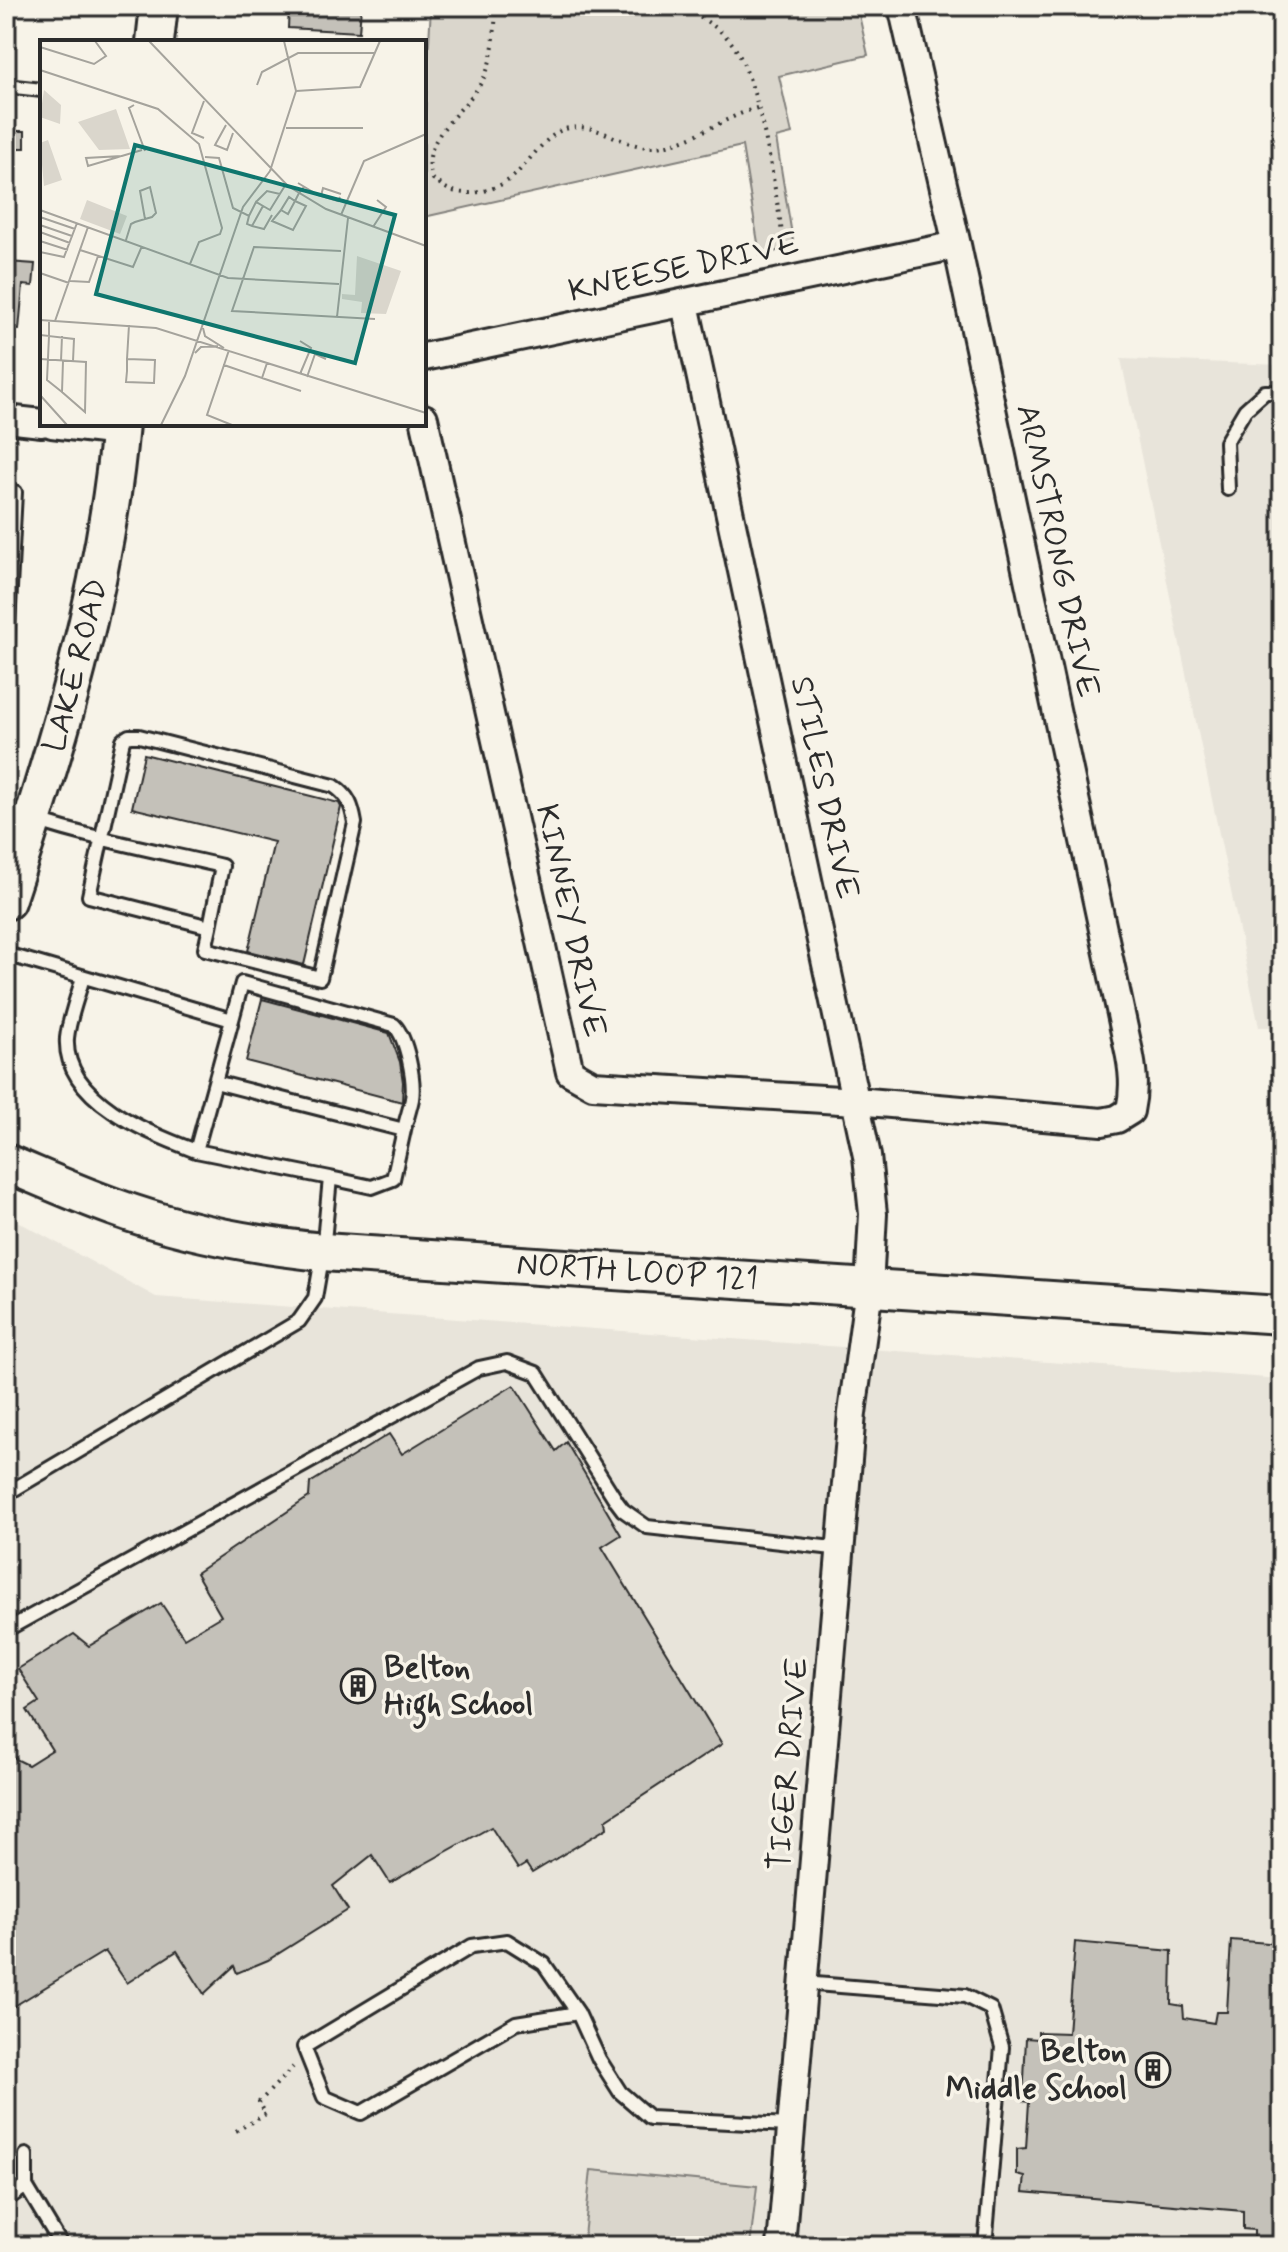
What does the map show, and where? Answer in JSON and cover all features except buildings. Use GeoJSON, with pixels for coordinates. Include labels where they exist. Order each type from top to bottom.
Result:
{"type":"FeatureCollection","features":[{"type":"Feature","properties":{"kind":"main road"},"geometry":{"type":"LineString","coordinates":[[155,40],[159,6]]}},
{"type":"Feature","properties":{"kind":"main road","name":"LAKE ROAD"},"geometry":{"type":"LineString","coordinates":[[6,901],[20,815],[72,695],[99,570],[120,428]]}},
{"type":"Feature","properties":{"kind":"main road","name":"NORTH LOOP 121"},"geometry":{"type":"LineString","coordinates":[[6,1163],[114,1208],[204,1234],[269,1246],[1282,1315]]}},
{"type":"Feature","properties":{"kind":"street","name":"ARMSTRONG DRIVE"},"geometry":{"type":"LineString","coordinates":[[902,6],[957,245],[1131,1060],[1134,1095],[1130,1111]]}},
{"type":"Feature","properties":{"kind":"street","name":"KNEESE DRIVE"},"geometry":{"type":"LineString","coordinates":[[426,357],[957,245]]}},
{"type":"Feature","properties":{"kind":"street","name":"STILES DRIVE"},"geometry":{"type":"LineString","coordinates":[[685,304],[867,1156],[873,1214],[869,1288]]}},
{"type":"Feature","properties":{"kind":"street"},"geometry":{"type":"LineString","coordinates":[[6,419],[40,423]]}},
{"type":"Feature","properties":{"kind":"street"},"geometry":{"type":"LineString","coordinates":[[86,426],[120,428]]}},
{"type":"Feature","properties":{"kind":"street","name":"KINNEY DRIVE"},"geometry":{"type":"LineString","coordinates":[[426,426],[570,1072],[593,1085],[856,1101],[1102,1122],[1117,1119],[1130,1111]]}},
{"type":"Feature","properties":{"kind":"street","name":"TIGER DRIVE"},"geometry":{"type":"LineString","coordinates":[[781,2246],[852,1413],[869,1288]]}},
{"type":"Feature","properties":{"kind":"lane"},"geometry":{"type":"LineString","coordinates":[[6,86],[40,90]]}},
{"type":"Feature","properties":{"kind":"lane"},"geometry":{"type":"LineString","coordinates":[[1282,279],[1279,300],[1282,315]]}},
{"type":"Feature","properties":{"kind":"lane"},"geometry":{"type":"LineString","coordinates":[[1228,489],[1226,442],[1245,410],[1265,392],[1282,392]]}},
{"type":"Feature","properties":{"kind":"lane"},"geometry":{"type":"LineString","coordinates":[[6,490],[15,492],[9,543],[6,665]]}},
{"type":"Feature","properties":{"kind":"lane"},"geometry":{"type":"LineString","coordinates":[[20,815],[102,837],[222,866],[210,927],[205,949],[320,978],[355,823],[352,806],[345,794],[334,786],[139,736],[129,736],[123,740],[102,837],[89,896],[210,927]]}},
{"type":"Feature","properties":{"kind":"lane"},"geometry":{"type":"LineString","coordinates":[[6,954],[232,1020]]}},
{"type":"Feature","properties":{"kind":"lane"},"geometry":{"type":"LineString","coordinates":[[83,977],[67,1039],[71,1062],[81,1083],[107,1107],[152,1135],[196,1151],[372,1187],[393,1179],[412,1097],[411,1072],[402,1036],[394,1025],[242,983],[196,1151]]}},
{"type":"Feature","properties":{"kind":"lane"},"geometry":{"type":"LineString","coordinates":[[215,1082],[404,1130]]}},
{"type":"Feature","properties":{"kind":"lane"},"geometry":{"type":"LineString","coordinates":[[6,1494],[299,1321],[315,1298],[330,1178]]}},
{"type":"Feature","properties":{"kind":"lane"},"geometry":{"type":"LineString","coordinates":[[6,1630],[479,1368],[507,1362],[536,1373],[617,1502],[647,1527],[842,1549]]}},
{"type":"Feature","properties":{"kind":"lane"},"geometry":{"type":"LineString","coordinates":[[578,2013],[516,2023],[361,2113],[324,2097],[304,2047],[472,1946],[507,1941],[544,1964],[578,2013],[599,2059],[620,2092],[650,2118],[790,2125]]}},
{"type":"Feature","properties":{"kind":"lane"},"geometry":{"type":"LineString","coordinates":[[803,1983],[965,1996],[991,2009],[1002,2047],[985,2246]]}},
{"type":"Feature","properties":{"kind":"lane"},"geometry":{"type":"LineString","coordinates":[[26,2155],[26,2186],[62,2246]]}},
{"type":"Feature","properties":{"kind":"lane"},"geometry":{"type":"LineString","coordinates":[[6,2200],[26,2186]]}},
{"type":"Feature","properties":{"kind":"path"},"geometry":{"type":"LineString","coordinates":[[496,6],[487,73],[475,94],[443,131],[429,159],[433,179],[450,190],[475,193],[513,177],[550,138],[570,128],[597,130],[624,143],[650,147],[680,141],[740,112],[757,108]]}},
{"type":"Feature","properties":{"kind":"path"},"geometry":{"type":"LineString","coordinates":[[679,6],[715,26],[730,40],[742,59],[769,162],[789,280]]}},
{"type":"Feature","properties":{"kind":"path"},"geometry":{"type":"LineString","coordinates":[[236,2131],[266,2114],[259,2102],[292,2069],[304,2047]]}},
{"type":"Feature","properties":{"kind":"shaded area"},"geometry":{"type":"Polygon","coordinates":[[[431,6],[857,6],[868,55],[779,76],[792,134],[776,138],[794,247],[760,255],[742,146],[426,217],[426,97],[431,6]]]}},
{"type":"Feature","properties":{"kind":"shaded area"},"geometry":{"type":"Polygon","coordinates":[[[1121,359],[1282,365],[1282,1027],[1259,1027],[1121,359]]]}},
{"type":"Feature","properties":{"kind":"shaded area"},"geometry":{"type":"Polygon","coordinates":[[[6,1215],[156,1297],[1282,1379],[1282,2246],[6,2246],[6,1215]]]}},
{"type":"Feature","properties":{"kind":"shaded area"},"geometry":{"type":"Polygon","coordinates":[[[591,2170],[757,2186],[750,2246],[583,2246],[591,2170]]]}},
{"type":"Feature","properties":{"kind":"place","name":"Belton High School"},"geometry":{"type":"Point","coordinates":[358,1686]}},
{"type":"Feature","properties":{"kind":"place","name":"Belton Middle School"},"geometry":{"type":"Point","coordinates":[1153,2070]}}]}
